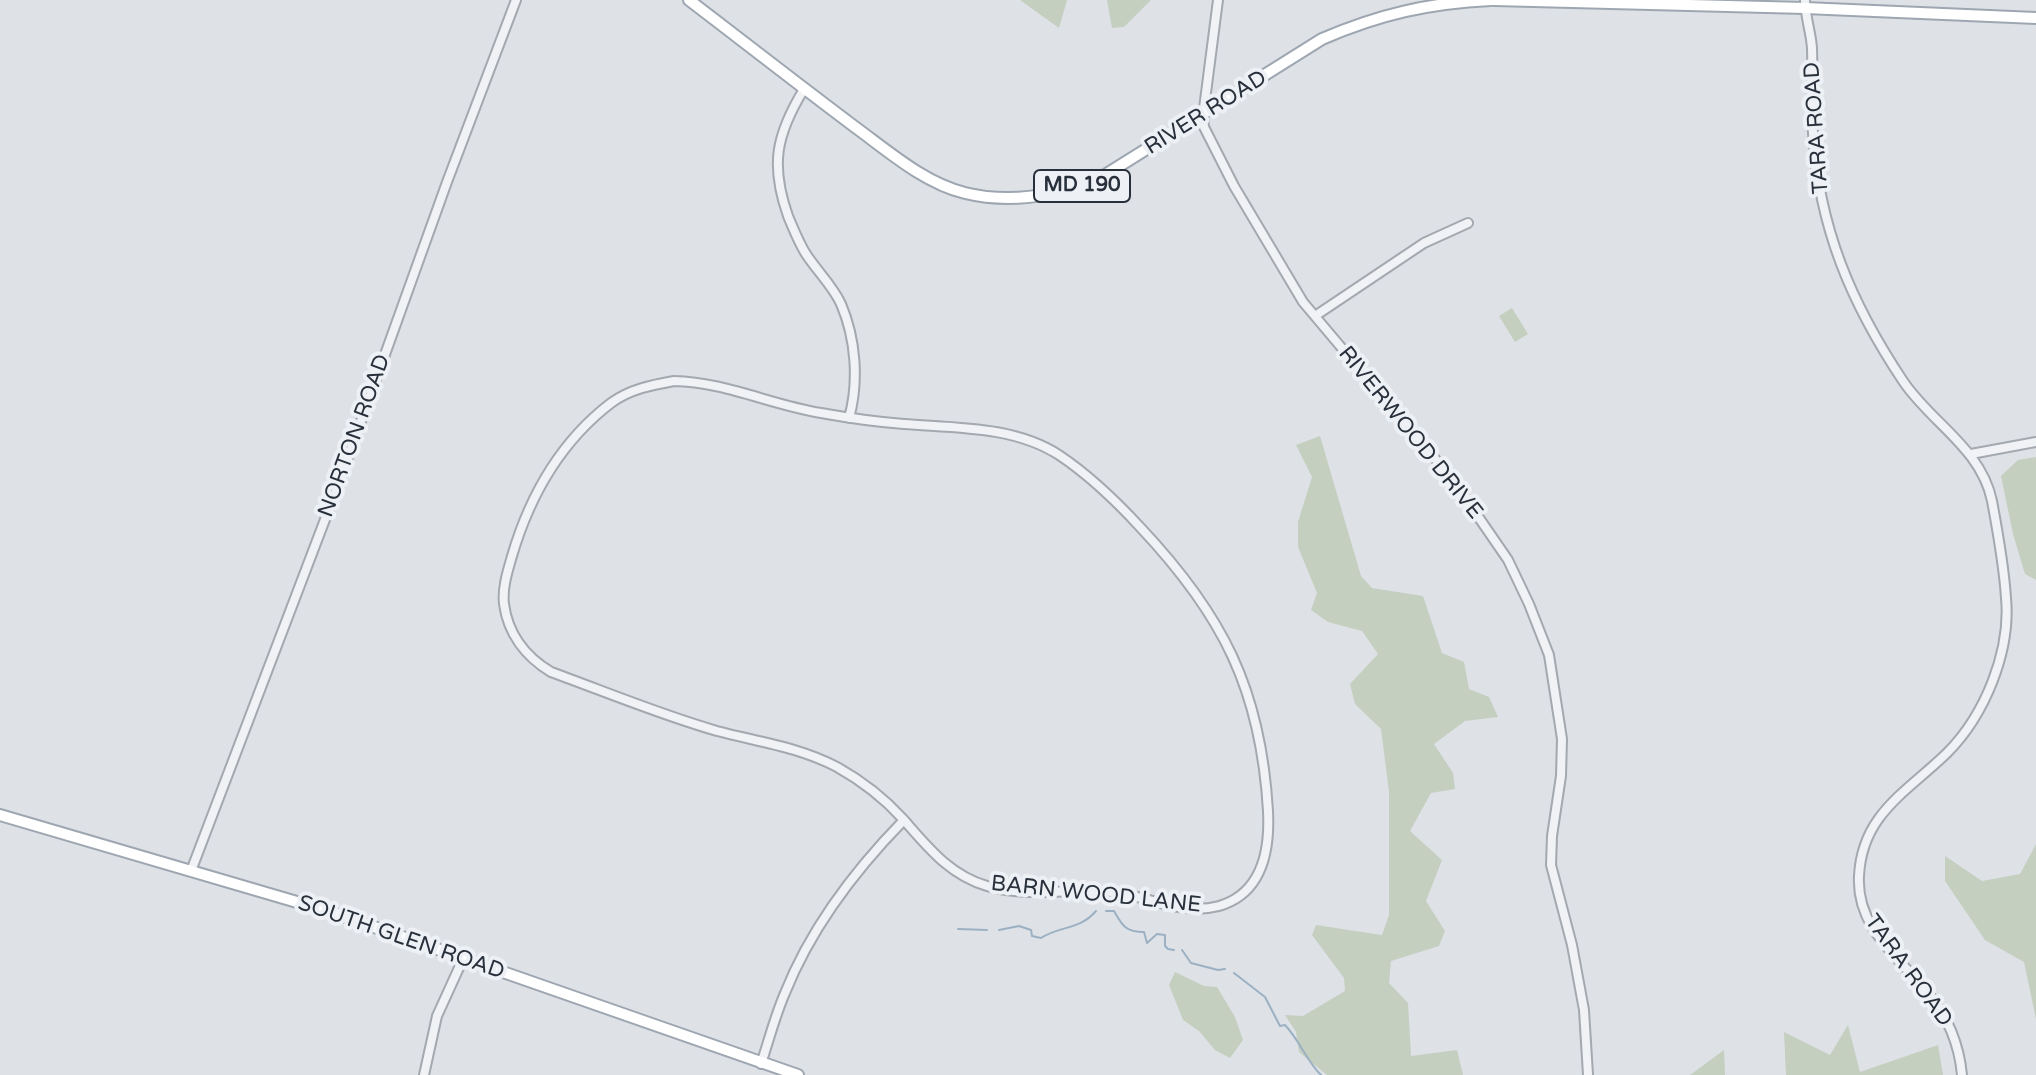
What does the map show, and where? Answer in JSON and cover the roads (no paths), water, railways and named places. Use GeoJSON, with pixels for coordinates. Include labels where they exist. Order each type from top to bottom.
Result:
{"type":"FeatureCollection","features":[{"type":"Feature","properties":{"kind":"main road","name":"RIVER ROAD"},"geometry":{"type":"LineString","coordinates":[[693,1],[901,161],[940,184],[965,193],[1011,198],[1039,197],[1097,180],[1322,39],[1394,12],[1442,3],[1493,0],[1805,4],[2036,18]]}},
{"type":"Feature","properties":{"kind":"main road","name":"SOUTH GLEN ROAD"},"geometry":{"type":"LineString","coordinates":[[0,815],[331,912],[798,1075]]}},
{"type":"Feature","properties":{"kind":"street","name":"NORTON ROAD"},"geometry":{"type":"LineString","coordinates":[[191,871],[337,488],[516,0]]}},
{"type":"Feature","properties":{"kind":"street","name":"RIVERWOOD DRIVE"},"geometry":{"type":"LineString","coordinates":[[1218,0],[1204,127],[1234,186],[1303,302],[1453,480],[1486,526],[1514,572],[1549,655],[1562,739],[1551,865],[1572,945],[1584,1010],[1588,1075]]}},
{"type":"Feature","properties":{"kind":"street","name":"TARA ROAD"},"geometry":{"type":"LineString","coordinates":[[1805,4],[1812,45],[1813,134],[1822,203],[1837,261],[1868,324],[1905,384],[1971,454],[1982,472],[1991,498],[2007,600],[1999,661],[1975,718],[1949,751],[1893,800],[1874,823],[1860,858],[1858,880],[1862,907],[1873,930],[1928,992],[1953,1032],[1960,1051],[1962,1075]]}},
{"type":"Feature","properties":{"kind":"street"},"geometry":{"type":"LineString","coordinates":[[804,89],[782,131],[776,168],[780,192],[794,230],[805,253],[841,303],[850,333],[855,396],[849,418]]}},
{"type":"Feature","properties":{"kind":"street"},"geometry":{"type":"LineString","coordinates":[[1315,316],[1424,243],[1468,223]]}},
{"type":"Feature","properties":{"kind":"street","name":"BARN WOOD LANE"},"geometry":{"type":"LineString","coordinates":[[674,381],[703,382],[764,400],[849,418],[948,425],[1011,435],[1055,453],[1090,479],[1178,567],[1216,623],[1237,663],[1265,765],[1269,835],[1265,860],[1255,882],[1241,895],[1232,901],[1203,909],[1164,905],[1114,893],[1015,890],[987,886],[947,866],[881,797],[824,760],[791,747],[715,730],[551,672],[536,663],[516,640],[503,602],[507,575],[529,505],[542,480],[583,428],[613,402],[641,388],[674,381]]}},
{"type":"Feature","properties":{"kind":"street"},"geometry":{"type":"LineString","coordinates":[[1971,454],[2036,442]]}},
{"type":"Feature","properties":{"kind":"street"},"geometry":{"type":"LineString","coordinates":[[761,1064],[785,993],[810,941],[837,899],[904,820]]}},
{"type":"Feature","properties":{"kind":"street"},"geometry":{"type":"LineString","coordinates":[[424,1075],[437,1016],[463,959]]}},
{"type":"Feature","properties":{"kind":"waterway"},"geometry":{"type":"LineString","coordinates":[[999,930],[1019,926],[1031,930],[1032,936],[1041,938],[1083,922],[1096,911]]}},
{"type":"Feature","properties":{"kind":"waterway"},"geometry":{"type":"LineString","coordinates":[[1106,911],[1114,911],[1128,929],[1144,932],[1147,943],[1157,934],[1165,935],[1165,946],[1174,950]]}},
{"type":"Feature","properties":{"kind":"waterway"},"geometry":{"type":"LineString","coordinates":[[958,929],[987,930]]}},
{"type":"Feature","properties":{"kind":"waterway"},"geometry":{"type":"LineString","coordinates":[[1182,950],[1191,963],[1225,969]]}},
{"type":"Feature","properties":{"kind":"waterway"},"geometry":{"type":"LineString","coordinates":[[1234,973],[1265,997],[1280,1026],[1285,1025],[1321,1075]]}}]}
